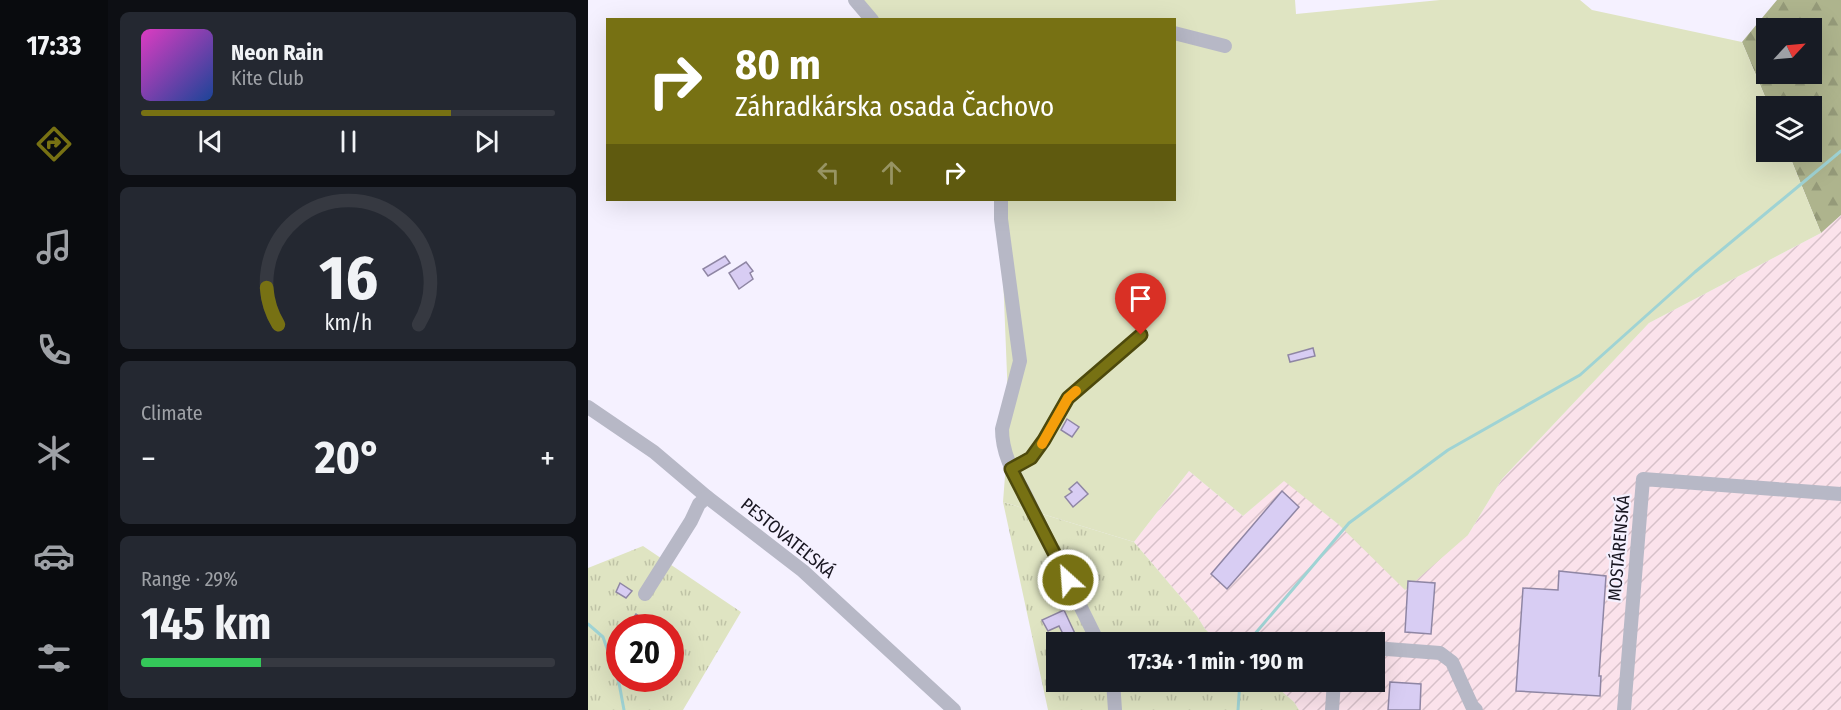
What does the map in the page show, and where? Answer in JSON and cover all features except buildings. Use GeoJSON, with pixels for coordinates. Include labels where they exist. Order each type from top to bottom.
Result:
{"type":"FeatureCollection","features":[{"type":"Feature","properties":{"kind":"street"},"geometry":{"type":"LineString","coordinates":[[855,0],[870,18]]}},
{"type":"Feature","properties":{"kind":"street"},"geometry":{"type":"LineString","coordinates":[[1176,33],[1225,45]]}},
{"type":"Feature","properties":{"kind":"street"},"geometry":{"type":"LineString","coordinates":[[1001,201],[1001,219],[1020,361],[1002,429],[1002,438],[1011,469],[1093,632]]}},
{"type":"Feature","properties":{"kind":"street"},"geometry":{"type":"LineString","coordinates":[[1011,469],[1031,458],[1068,398],[1141,335]]}},
{"type":"Feature","properties":{"kind":"street","name":"PESTOVATEĽSKÁ"},"geometry":{"type":"LineString","coordinates":[[588,407],[654,452],[707,497],[803,571],[954,710]]}},
{"type":"Feature","properties":{"kind":"street","name":"MOSTÁRENSKÁ"},"geometry":{"type":"LineString","coordinates":[[1624,710],[1643,479],[1841,494]]}},
{"type":"Feature","properties":{"kind":"street"},"geometry":{"type":"LineString","coordinates":[[645,594],[691,521],[699,504],[707,497]]}},
{"type":"Feature","properties":{"kind":"street"},"geometry":{"type":"LineString","coordinates":[[1385,649],[1440,653],[1452,662],[1476,710]]}},
{"type":"Feature","properties":{"kind":"street"},"geometry":{"type":"LineString","coordinates":[[1114,692],[1115,710]]}},
{"type":"Feature","properties":{"kind":"street"},"geometry":{"type":"LineString","coordinates":[[1332,710],[1333,692]]}},
{"type":"Feature","properties":{"kind":"street"},"geometry":{"type":"LineString","coordinates":[[1624,710],[1634,710]]}},
{"type":"Feature","properties":{"kind":"shaded area"},"geometry":{"type":"Polygon","coordinates":[[[1841,215],[1841,710],[1299,710],[1283,692],[1385,692],[1385,632],[1208,632],[1134,542],[1189,471],[1243,516],[1284,480],[1338,524],[1468,535],[1502,479],[1649,323],[1821,233],[1841,215]]]}},
{"type":"Feature","properties":{"kind":"green space"},"geometry":{"type":"Polygon","coordinates":[[[856,0],[1295,0],[1296,14],[1440,0],[1580,0],[1592,10],[1742,42],[1756,75],[1756,84],[1760,84],[1765,96],[1756,96],[1756,162],[1792,162],[1821,233],[1649,323],[1502,479],[1468,535],[1405,590],[1338,524],[1284,481],[1243,516],[1189,471],[1134,542],[1003,502],[1009,424],[1000,201],[1176,201],[1176,18],[864,18],[856,0]]]}},
{"type":"Feature","properties":{"kind":"green space"},"geometry":{"type":"Polygon","coordinates":[[[1777,0],[1841,0],[1841,215],[1821,233],[1792,162],[1822,162],[1822,96],[1765,96],[1760,84],[1822,84],[1822,18],[1762,18],[1777,0]]]}},
{"type":"Feature","properties":{"kind":"green space"},"geometry":{"type":"Polygon","coordinates":[[[1756,25],[1756,75],[1742,42],[1756,25]]]}},
{"type":"Feature","properties":{"kind":"green space"},"geometry":{"type":"Polygon","coordinates":[[[1003,502],[1134,542],[1208,632],[1046,632],[1046,692],[1283,692],[1299,710],[1048,710],[1003,502]]]}},
{"type":"Feature","properties":{"kind":"green space"},"geometry":{"type":"Polygon","coordinates":[[[643,546],[741,612],[683,710],[588,710],[588,568],[643,546]]]}},
{"type":"Feature","properties":{"kind":"waterway"},"geometry":{"type":"LineString","coordinates":[[1256,632],[1349,523],[1448,450],[1580,375],[1695,272],[1841,151]]}},
{"type":"Feature","properties":{"kind":"waterway"},"geometry":{"type":"LineString","coordinates":[[588,624],[603,637],[619,683],[624,710]]}},
{"type":"Feature","properties":{"kind":"waterway"},"geometry":{"type":"LineString","coordinates":[[1238,710],[1239,692]]}},
{"type":"Feature","properties":{"kind":"slow traffic"},"geometry":{"type":"LineString","coordinates":[[1042,444],[1068,398],[1076,391]]}},
{"type":"Feature","properties":{"kind":"route"},"geometry":{"type":"LineString","coordinates":[[1068,580],[1011,469],[1031,458],[1068,398],[1141,335]]}}]}
